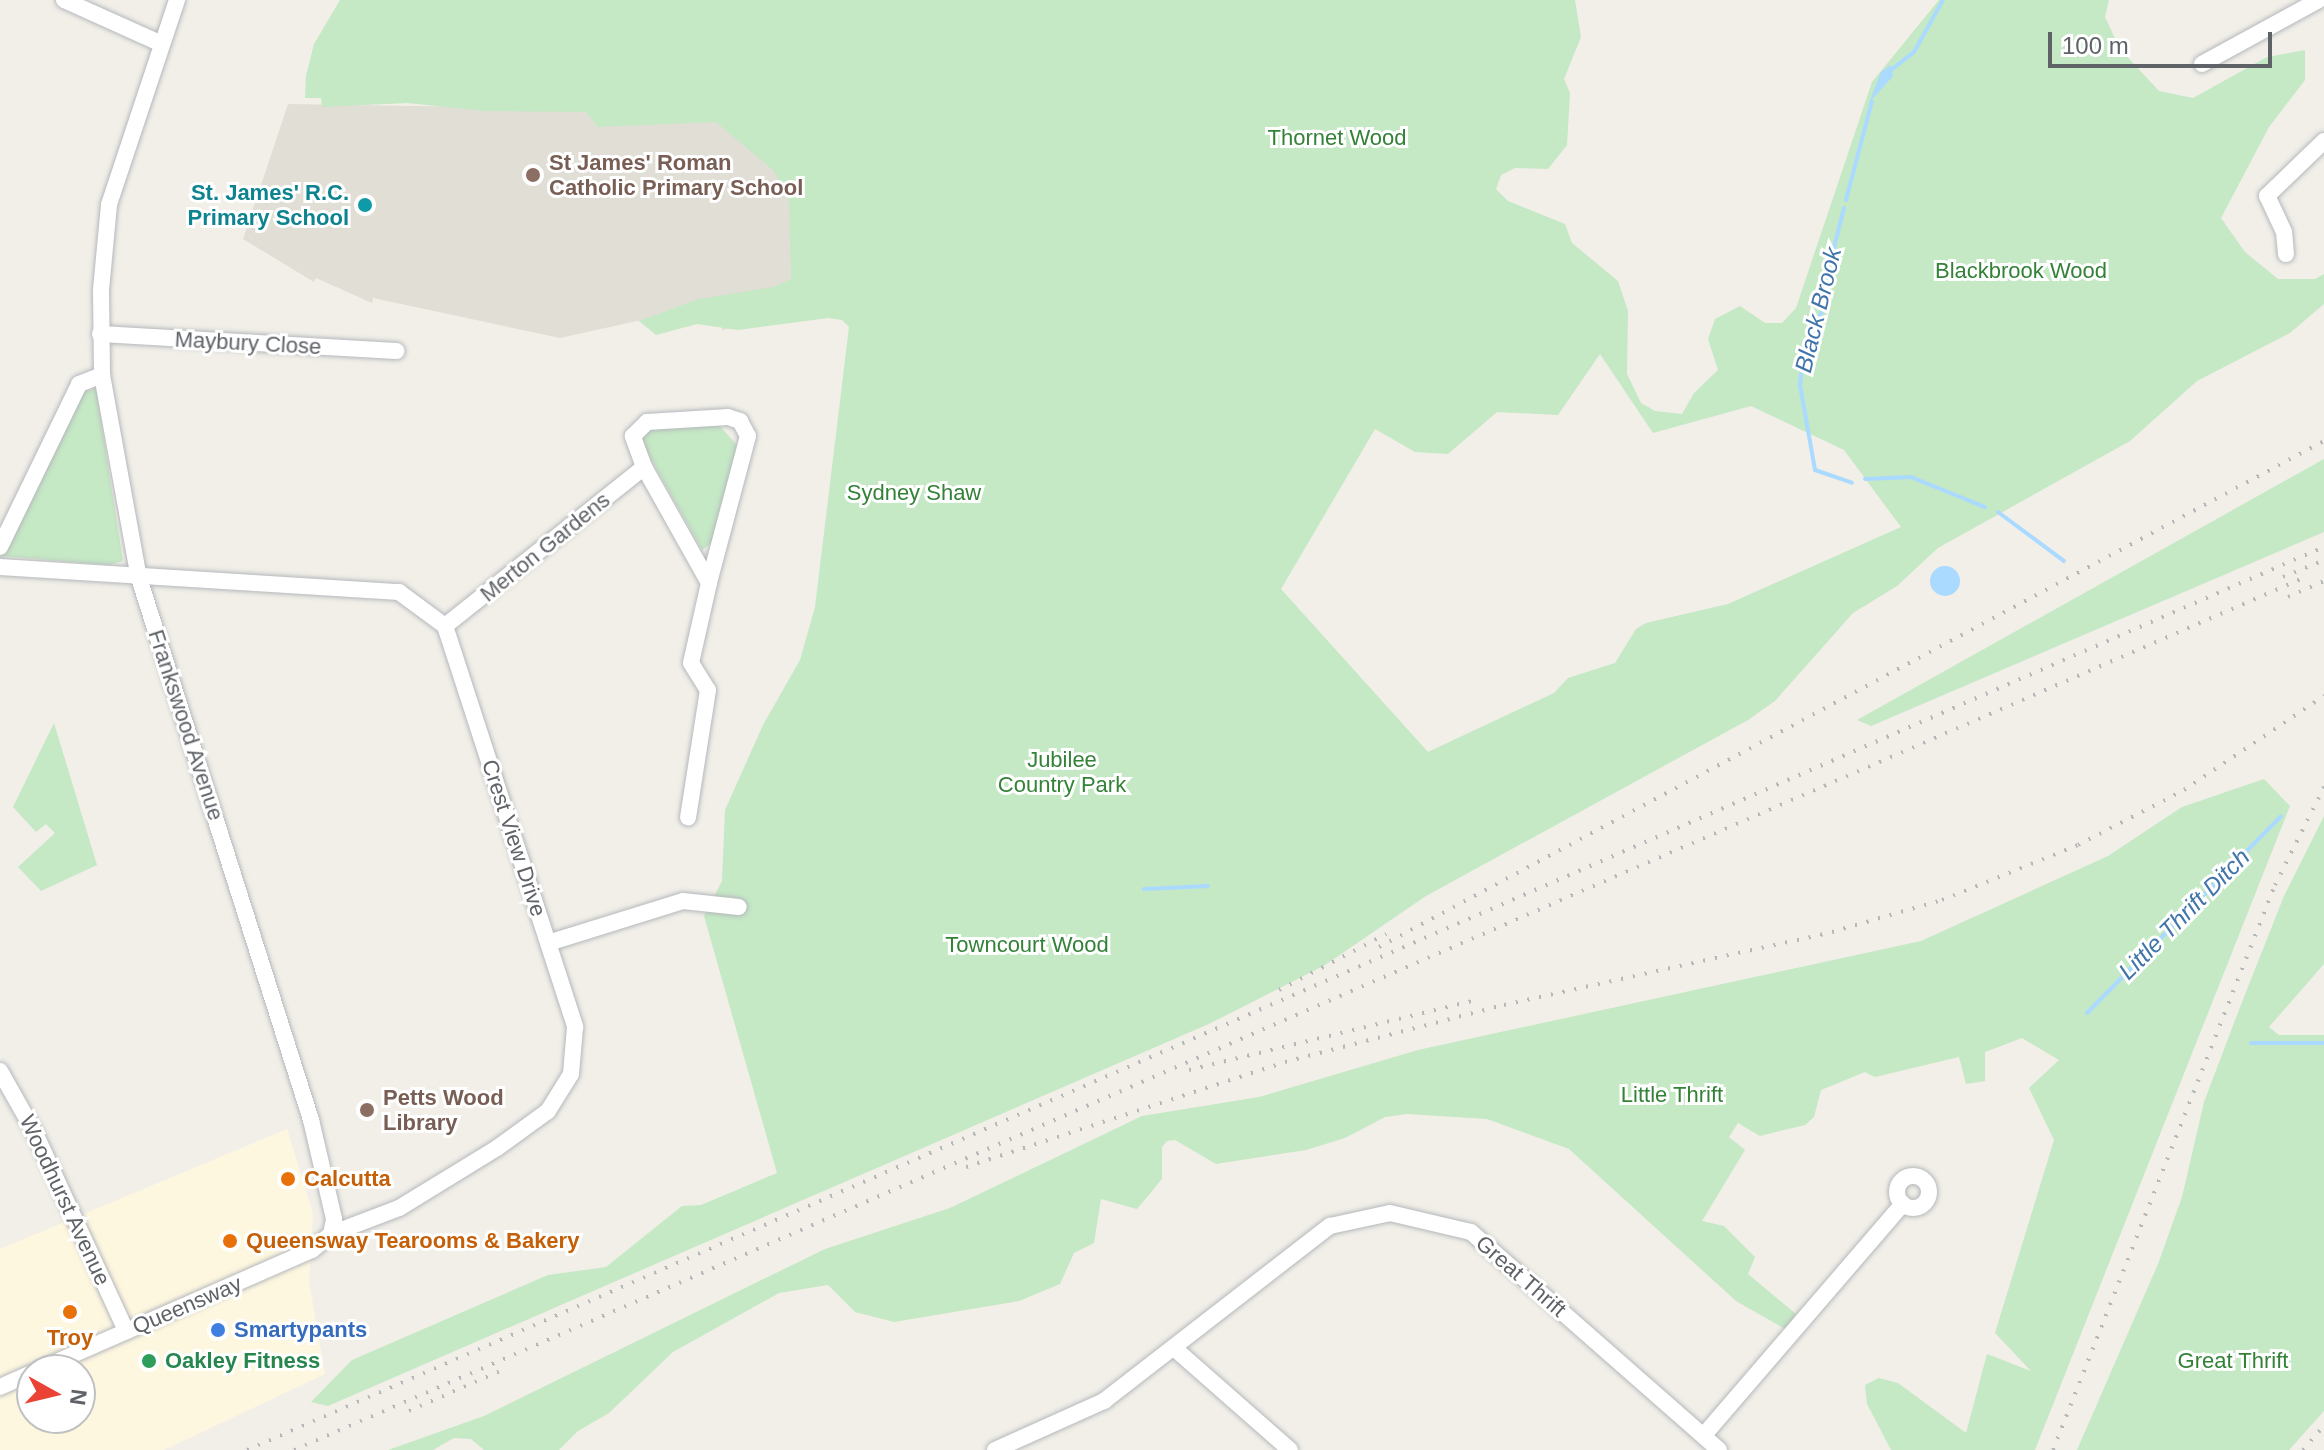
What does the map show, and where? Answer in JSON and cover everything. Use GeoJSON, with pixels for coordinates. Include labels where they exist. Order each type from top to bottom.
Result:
{"type":"FeatureCollection","features":[{"type":"Feature","properties":{"kind":"street"},"geometry":{"type":"LineString","coordinates":[[64,0],[162,44]]}},
{"type":"Feature","properties":{"kind":"street","name":"Frankswood Avenue"},"geometry":{"type":"LineString","coordinates":[[177,0],[109,205],[100,334],[102,375],[139,578],[311,1120],[334,1219],[331,1234]]}},
{"type":"Feature","properties":{"kind":"street"},"geometry":{"type":"LineString","coordinates":[[2202,64],[2319,0]]}},
{"type":"Feature","properties":{"kind":"street"},"geometry":{"type":"LineString","coordinates":[[2286,254],[2284,232],[2267,196],[2324,141]]}},
{"type":"Feature","properties":{"kind":"street","name":"Maybury Close"},"geometry":{"type":"LineString","coordinates":[[100,334],[397,351]]}},
{"type":"Feature","properties":{"kind":"street"},"geometry":{"type":"LineString","coordinates":[[0,547],[79,384],[102,375]]}},
{"type":"Feature","properties":{"kind":"street"},"geometry":{"type":"LineString","coordinates":[[688,817],[708,690],[691,663],[748,436],[740,421],[728,417],[647,422],[633,436],[644,467],[709,583]]}},
{"type":"Feature","properties":{"kind":"street","name":"Merton Gardens"},"geometry":{"type":"LineString","coordinates":[[445,626],[644,467]]}},
{"type":"Feature","properties":{"kind":"street"},"geometry":{"type":"LineString","coordinates":[[0,567],[399,592],[445,626]]}},
{"type":"Feature","properties":{"kind":"street","name":"Crest View Drive"},"geometry":{"type":"LineString","coordinates":[[331,1234],[399,1208],[548,1111],[571,1074],[575,1027],[445,626]]}},
{"type":"Feature","properties":{"kind":"street"},"geometry":{"type":"LineString","coordinates":[[548,943],[683,901],[739,907]]}},
{"type":"Feature","properties":{"kind":"street","name":"Woodhurst Avenue"},"geometry":{"type":"LineString","coordinates":[[0,1071],[36,1135],[126,1331]]}},
{"type":"Feature","properties":{"kind":"street"},"geometry":{"type":"LineString","coordinates":[[1704,1435],[1903,1204]]}},
{"type":"Feature","properties":{"kind":"street","name":"Great Thrift"},"geometry":{"type":"LineString","coordinates":[[995,1450],[1104,1401],[1330,1226],[1390,1213],[1471,1232],[1719,1450]]}},
{"type":"Feature","properties":{"kind":"street","name":"Queensway"},"geometry":{"type":"LineString","coordinates":[[74,1354],[312,1250],[331,1234]]}},
{"type":"Feature","properties":{"kind":"street"},"geometry":{"type":"LineString","coordinates":[[1174,1348],[1290,1450]]}},
{"type":"Feature","properties":{"kind":"shaded area","name":"St James' Roman Catholic Primary School"},"geometry":{"type":"Polygon","coordinates":[[[288,104],[801,112],[803,313],[722,330],[722,319],[637,321],[560,338],[373,298],[372,303],[316,278],[314,282],[243,239],[288,104]]]}},
{"type":"Feature","properties":{"kind":"shaded area"},"geometry":{"type":"Polygon","coordinates":[[[287,1129],[313,1214],[309,1282],[325,1374],[164,1450],[0,1450],[0,1249],[287,1129]]]}},
{"type":"Feature","properties":{"kind":"green space","name":"Jubilee Country Park"},"geometry":{"type":"Polygon","coordinates":[[[340,0],[1575,0],[1581,37],[1564,79],[1570,93],[1567,145],[1548,169],[1515,168],[1501,175],[1496,189],[1508,201],[1565,224],[1572,243],[1618,281],[1628,311],[1627,374],[1641,403],[1655,411],[1682,414],[1694,393],[1718,370],[1708,339],[1715,319],[1740,306],[1765,323],[1782,323],[1796,308],[1872,82],[1939,0],[2109,0],[2105,17],[2120,49],[2159,91],[2193,98],[2267,57],[2305,50],[2305,80],[2269,127],[2221,218],[2245,252],[2278,279],[2315,279],[2324,274],[2324,304],[2290,333],[2197,381],[2130,441],[1938,548],[1897,586],[1853,613],[1775,701],[1748,720],[1426,896],[1325,965],[1211,1023],[328,1406],[311,1402],[352,1360],[548,1275],[606,1267],[682,1206],[701,1205],[777,1173],[704,916],[722,881],[725,810],[763,725],[800,660],[815,607],[849,327],[842,320],[828,318],[738,330],[697,324],[656,335],[639,321],[699,299],[774,287],[791,279],[789,200],[774,171],[716,122],[598,127],[586,112],[485,111],[407,103],[322,107],[321,98],[305,98],[306,76],[314,44],[340,0]],[[1600,354],[1558,415],[1497,412],[1448,454],[1415,452],[1375,429],[1281,589],[1428,752],[1554,693],[1568,678],[1615,663],[1636,629],[1646,623],[1728,604],[1901,527],[1844,450],[1751,406],[1653,433],[1600,354]]]}},
{"type":"Feature","properties":{"kind":"green space"},"geometry":{"type":"Polygon","coordinates":[[[96,389],[123,561],[110,565],[0,556],[83,392],[96,389]]]}},
{"type":"Feature","properties":{"kind":"green space"},"geometry":{"type":"Polygon","coordinates":[[[718,424],[737,445],[715,541],[702,550],[642,443],[642,432],[646,427],[718,424]]]}},
{"type":"Feature","properties":{"kind":"green space"},"geometry":{"type":"Polygon","coordinates":[[[2324,459],[2324,532],[1871,726],[1857,720],[2324,459]]]}},
{"type":"Feature","properties":{"kind":"green space"},"geometry":{"type":"Polygon","coordinates":[[[54,723],[97,865],[41,891],[18,867],[55,833],[46,824],[36,832],[13,807],[54,723]]]}},
{"type":"Feature","properties":{"kind":"green space","name":"Little Thrift"},"geometry":{"type":"Polygon","coordinates":[[[2264,779],[2290,806],[2035,1450],[1891,1450],[1867,1404],[1865,1385],[1879,1378],[1898,1383],[1966,1433],[1987,1354],[2031,1371],[1995,1333],[2054,1140],[2029,1088],[2059,1060],[2022,1038],[1985,1052],[1985,1081],[1966,1084],[1959,1057],[1875,1077],[1865,1072],[1821,1090],[1814,1117],[1805,1125],[1760,1136],[1738,1123],[1729,1137],[1745,1150],[1702,1221],[1724,1226],[1755,1257],[1748,1274],[1796,1314],[1787,1330],[1736,1301],[1569,1149],[1487,1119],[1407,1114],[1385,1117],[1345,1138],[1306,1150],[1216,1164],[1175,1140],[1167,1141],[1162,1147],[1162,1179],[1137,1209],[1101,1199],[1094,1243],[1074,1253],[1060,1284],[1019,1301],[894,1322],[855,1312],[828,1285],[779,1293],[673,1352],[609,1413],[578,1431],[559,1450],[484,1450],[471,1439],[454,1438],[433,1450],[388,1450],[484,1416],[825,1249],[950,1208],[1142,1116],[1259,1097],[1418,1050],[1921,941],[2108,856],[2182,807],[2264,779]]]}},
{"type":"Feature","properties":{"kind":"green space","name":"Great Thrift"},"geometry":{"type":"Polygon","coordinates":[[[2324,816],[2324,964],[2269,1027],[2279,1035],[2324,1035],[2324,1411],[2289,1450],[2077,1450],[2158,1264],[2182,1197],[2204,1102],[2242,1002],[2284,896],[2324,816]]]}},
{"type":"Feature","properties":{"kind":"water"},"geometry":{"type":"Polygon","coordinates":[[[1891,65],[1893,76],[1869,103],[1881,72],[1891,65]]]}},
{"type":"Feature","properties":{"kind":"water"},"geometry":{"type":"Polygon","coordinates":[[[1945,566],[1956,570],[1960,581],[1956,592],[1945,596],[1934,592],[1930,581],[1934,570],[1945,566]]]}},
{"type":"Feature","properties":{"kind":"waterway","name":"Black Brook"},"geometry":{"type":"LineString","coordinates":[[1891,70],[1914,52],[1943,0]]}},
{"type":"Feature","properties":{"kind":"waterway","name":"Black Brook"},"geometry":{"type":"LineString","coordinates":[[1846,200],[1872,101]]}},
{"type":"Feature","properties":{"kind":"waterway","name":"Black Brook"},"geometry":{"type":"LineString","coordinates":[[1844,208],[1826,279],[1826,302],[1804,352],[1800,385],[1815,470],[1852,483]]}},
{"type":"Feature","properties":{"kind":"waterway","name":"Black Brook"},"geometry":{"type":"LineString","coordinates":[[1865,479],[1911,477],[1985,507]]}},
{"type":"Feature","properties":{"kind":"waterway","name":"Black Brook"},"geometry":{"type":"LineString","coordinates":[[1998,512],[2064,561]]}},
{"type":"Feature","properties":{"kind":"waterway","name":"Little Thrift Ditch"},"geometry":{"type":"LineString","coordinates":[[2087,1013],[2281,816]]}},
{"type":"Feature","properties":{"kind":"waterway"},"geometry":{"type":"LineString","coordinates":[[1144,889],[1208,886]]}},
{"type":"Feature","properties":{"kind":"waterway"},"geometry":{"type":"LineString","coordinates":[[2251,1043],[2324,1043]]}},
{"type":"Feature","properties":{"kind":"railway"},"geometry":{"type":"LineString","coordinates":[[1379,947],[2324,441]]}},
{"type":"Feature","properties":{"kind":"railway"},"geometry":{"type":"LineString","coordinates":[[247,1450],[2324,547]]}},
{"type":"Feature","properties":{"kind":"railway"},"geometry":{"type":"LineString","coordinates":[[2283,577],[2324,560]]}},
{"type":"Feature","properties":{"kind":"railway"},"geometry":{"type":"LineString","coordinates":[[294,1450],[2301,579]]}},
{"type":"Feature","properties":{"kind":"railway"},"geometry":{"type":"LineString","coordinates":[[2288,597],[2324,581]]}},
{"type":"Feature","properties":{"kind":"railway"},"geometry":{"type":"LineString","coordinates":[[966,1167],[1285,1062],[1504,1005],[1832,932],[1942,900],[2078,845],[2184,790],[2324,696]]}},
{"type":"Feature","properties":{"kind":"railway"},"geometry":{"type":"LineString","coordinates":[[2053,1450],[2275,885],[2324,787]]}},
{"type":"Feature","properties":{"kind":"railway"},"geometry":{"type":"LineString","coordinates":[[1279,990],[1386,934]]}},
{"type":"Feature","properties":{"kind":"railway"},"geometry":{"type":"LineString","coordinates":[[1189,1070],[1477,1000]]}},
{"type":"Feature","properties":{"kind":"railway"},"geometry":{"type":"LineString","coordinates":[[409,1411],[507,1368]]}},
{"type":"Feature","properties":{"kind":"railway"},"geometry":{"type":"LineString","coordinates":[[2303,1450],[2324,1426]]}},
{"type":"Feature","properties":{"kind":"place","name":"St James' Roman Catholic Primary School"},"geometry":{"type":"Point","coordinates":[533,175]}},
{"type":"Feature","properties":{"kind":"place","name":"St. James' R.C. Primary School"},"geometry":{"type":"Point","coordinates":[365,205]}},
{"type":"Feature","properties":{"kind":"place","name":"Petts Wood Library"},"geometry":{"type":"Point","coordinates":[367,1110]}},
{"type":"Feature","properties":{"kind":"place","name":"Calcutta"},"geometry":{"type":"Point","coordinates":[288,1179]}},
{"type":"Feature","properties":{"kind":"place","name":"Queensway Tearooms & Bakery"},"geometry":{"type":"Point","coordinates":[230,1241]}},
{"type":"Feature","properties":{"kind":"place","name":"Troy"},"geometry":{"type":"Point","coordinates":[70,1312]}},
{"type":"Feature","properties":{"kind":"place","name":"Smartypants"},"geometry":{"type":"Point","coordinates":[218,1330]}},
{"type":"Feature","properties":{"kind":"place","name":"Oakley Fitness"},"geometry":{"type":"Point","coordinates":[149,1361]}},
{"type":"Feature","properties":{"kind":"park label","name":"Thornet Wood"},"geometry":{"type":"Point","coordinates":[1337,138]}},
{"type":"Feature","properties":{"kind":"park label","name":"Blackbrook Wood"},"geometry":{"type":"Point","coordinates":[2021,271]}},
{"type":"Feature","properties":{"kind":"park label","name":"Sydney Shaw"},"geometry":{"type":"Point","coordinates":[914,493]}},
{"type":"Feature","properties":{"kind":"park label","name":"Towncourt Wood"},"geometry":{"type":"Point","coordinates":[1027,945]}}]}
